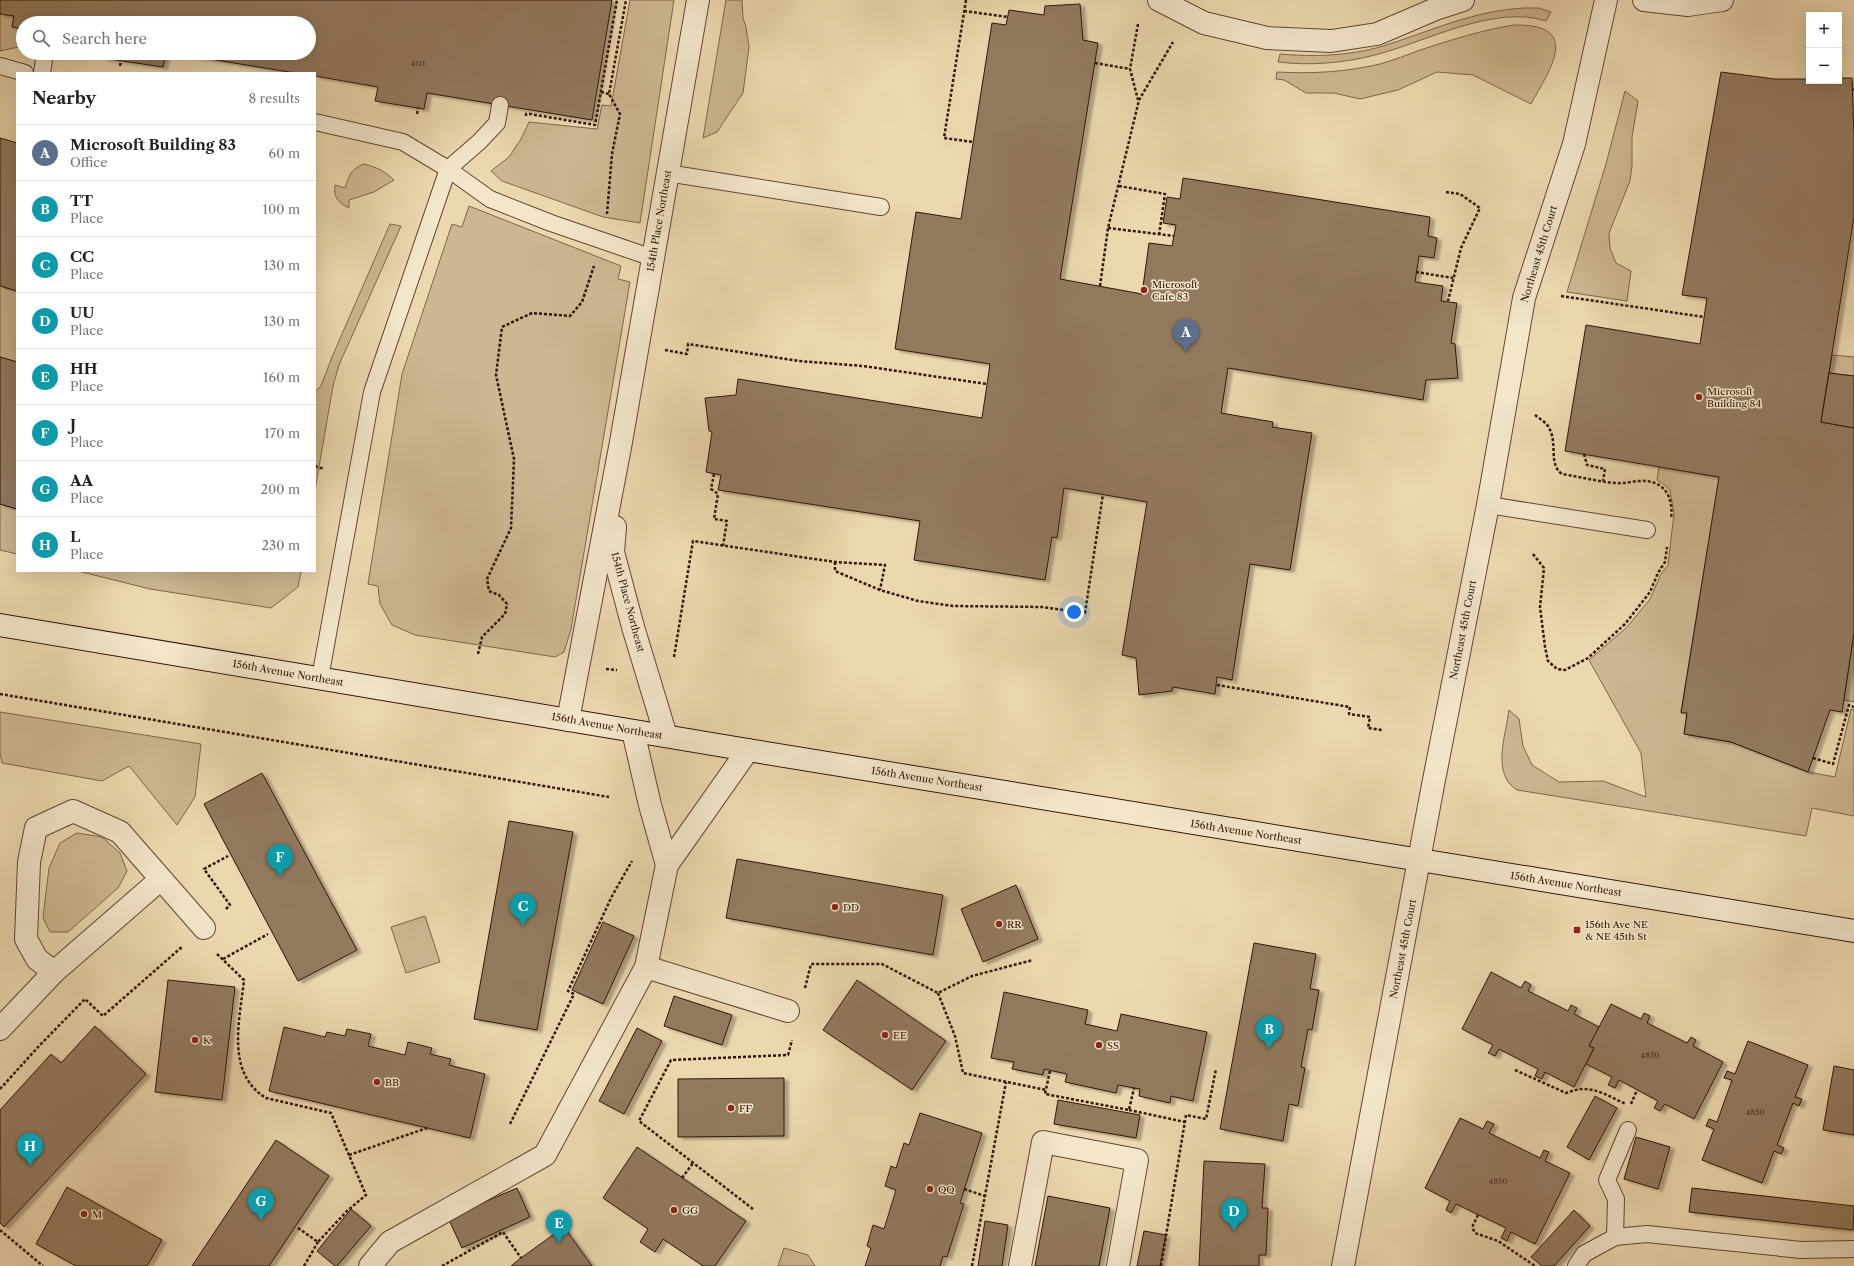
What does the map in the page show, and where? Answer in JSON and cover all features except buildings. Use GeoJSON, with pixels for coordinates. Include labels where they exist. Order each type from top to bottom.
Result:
{"type":"FeatureCollection","features":[{"type":"Feature","properties":{"kind":"street","name":"154th Place Northeast"},"geometry":{"type":"LineString","coordinates":[[568,720],[621,442],[698,0]]}},
{"type":"Feature","properties":{"kind":"street"},"geometry":{"type":"LineString","coordinates":[[1158,0],[1204,23],[1267,38],[1331,41],[1377,34],[1438,8],[1463,0]]}},
{"type":"Feature","properties":{"kind":"street","name":"Northeast 45th Court"},"geometry":{"type":"LineString","coordinates":[[1343,1266],[1419,860],[1488,505],[1524,298],[1574,144],[1606,0]]}},
{"type":"Feature","properties":{"kind":"street"},"geometry":{"type":"LineString","coordinates":[[1644,0],[1688,4],[1722,0]]}},
{"type":"Feature","properties":{"kind":"street","name":"154th Place Northeast"},"geometry":{"type":"LineString","coordinates":[[621,442],[613,552],[633,628],[666,736]]}},
{"type":"Feature","properties":{"kind":"street","name":"156th Avenue Northeast"},"geometry":{"type":"LineString","coordinates":[[0,624],[748,750],[1854,930]]}},
{"type":"Feature","properties":{"kind":"street"},"geometry":{"type":"LineString","coordinates":[[633,731],[666,865]]}},
{"type":"Feature","properties":{"kind":"street"},"geometry":{"type":"LineString","coordinates":[[370,1266],[390,1242],[545,1155],[646,967],[666,865],[748,750]]}},
{"type":"Feature","properties":{"kind":"street"},"geometry":{"type":"LineString","coordinates":[[54,972],[37,959],[26,938],[29,862],[36,828],[73,811],[120,832],[161,879],[200,931]]}},
{"type":"Feature","properties":{"kind":"street"},"geometry":{"type":"LineString","coordinates":[[0,1029],[54,972],[161,879]]}},
{"type":"Feature","properties":{"kind":"street"},"geometry":{"type":"LineString","coordinates":[[646,967],[788,1011]]}},
{"type":"Feature","properties":{"kind":"street"},"geometry":{"type":"LineString","coordinates":[[1020,1266],[1043,1142],[1137,1160],[1118,1266]]}},
{"type":"Feature","properties":{"kind":"lane"},"geometry":{"type":"LineString","coordinates":[[42,72],[44,60]]}},
{"type":"Feature","properties":{"kind":"lane"},"geometry":{"type":"LineString","coordinates":[[0,66],[21,72]]}},
{"type":"Feature","properties":{"kind":"lane"},"geometry":{"type":"LineString","coordinates":[[320,678],[372,392],[448,168],[479,142],[497,123],[500,105]]}},
{"type":"Feature","properties":{"kind":"lane"},"geometry":{"type":"LineString","coordinates":[[316,126],[402,142],[448,168],[490,199],[551,223],[652,258]]}},
{"type":"Feature","properties":{"kind":"lane"},"geometry":{"type":"LineString","coordinates":[[668,173],[881,207]]}},
{"type":"Feature","properties":{"kind":"lane"},"geometry":{"type":"LineString","coordinates":[[1488,505],[1647,530]]}},
{"type":"Feature","properties":{"kind":"lane"},"geometry":{"type":"LineString","coordinates":[[1615,1237],[1616,1200],[1607,1180],[1628,1130]]}},
{"type":"Feature","properties":{"kind":"lane"},"geometry":{"type":"LineString","coordinates":[[1576,1266],[1584,1254],[1615,1237],[1647,1234],[1801,1250],[1854,1249]]}},
{"type":"Feature","properties":{"kind":"path"},"geometry":{"type":"LineString","coordinates":[[530,114],[595,124],[617,0]]}},
{"type":"Feature","properties":{"kind":"path"},"geometry":{"type":"LineString","coordinates":[[478,654],[482,637],[505,614],[507,604],[499,595],[489,590],[487,579],[511,528],[514,459],[496,375],[502,327],[532,313],[570,316],[582,302],[606,224],[612,154],[620,114],[609,94],[626,0]]}},
{"type":"Feature","properties":{"kind":"path"},"geometry":{"type":"LineString","coordinates":[[966,0],[944,138],[973,142]]}},
{"type":"Feature","properties":{"kind":"path"},"geometry":{"type":"LineString","coordinates":[[964,11],[1008,17]]}},
{"type":"Feature","properties":{"kind":"path"},"geometry":{"type":"LineString","coordinates":[[1138,24],[1130,69],[1138,100]]}},
{"type":"Feature","properties":{"kind":"path"},"geometry":{"type":"LineString","coordinates":[[1100,286],[1108,228],[1138,100],[1173,42]]}},
{"type":"Feature","properties":{"kind":"path"},"geometry":{"type":"LineString","coordinates":[[120,66],[121,61]]}},
{"type":"Feature","properties":{"kind":"path"},"geometry":{"type":"LineString","coordinates":[[1095,63],[1130,69]]}},
{"type":"Feature","properties":{"kind":"path"},"geometry":{"type":"LineString","coordinates":[[601,92],[609,94]]}},
{"type":"Feature","properties":{"kind":"path"},"geometry":{"type":"LineString","coordinates":[[417,114],[418,108]]}},
{"type":"Feature","properties":{"kind":"path"},"geometry":{"type":"LineString","coordinates":[[1119,186],[1165,194],[1159,235]]}},
{"type":"Feature","properties":{"kind":"path"},"geometry":{"type":"LineString","coordinates":[[1446,192],[1460,194],[1480,208],[1461,248],[1448,301]]}},
{"type":"Feature","properties":{"kind":"path"},"geometry":{"type":"LineString","coordinates":[[1108,228],[1174,236]]}},
{"type":"Feature","properties":{"kind":"path"},"geometry":{"type":"LineString","coordinates":[[1416,272],[1453,278]]}},
{"type":"Feature","properties":{"kind":"path"},"geometry":{"type":"LineString","coordinates":[[1561,296],[1704,317]]}},
{"type":"Feature","properties":{"kind":"path"},"geometry":{"type":"LineString","coordinates":[[669,351],[687,354],[688,344],[799,361],[862,366],[987,384]]}},
{"type":"Feature","properties":{"kind":"path"},"geometry":{"type":"LineString","coordinates":[[1535,416],[1549,427],[1554,445],[1555,466],[1558,471],[1562,474],[1603,481],[1605,469],[1587,465],[1584,454]]}},
{"type":"Feature","properties":{"kind":"path"},"geometry":{"type":"LineString","coordinates":[[316,466],[324,469]]}},
{"type":"Feature","properties":{"kind":"path"},"geometry":{"type":"LineString","coordinates":[[714,474],[711,489],[718,494],[714,519],[727,522],[723,546]]}},
{"type":"Feature","properties":{"kind":"path"},"geometry":{"type":"LineString","coordinates":[[835,562],[836,571],[880,590],[918,600],[953,606],[1042,606],[1085,613],[1103,494]]}},
{"type":"Feature","properties":{"kind":"path"},"geometry":{"type":"LineString","coordinates":[[676,639],[693,541],[835,562],[885,565],[880,590]]}},
{"type":"Feature","properties":{"kind":"path"},"geometry":{"type":"LineString","coordinates":[[1533,554],[1544,568],[1540,607],[1548,660],[1556,669],[1565,670],[1588,658],[1625,624],[1650,592],[1658,573],[1665,562]]}},
{"type":"Feature","properties":{"kind":"path"},"geometry":{"type":"LineString","coordinates":[[600,669],[621,670]]}},
{"type":"Feature","properties":{"kind":"path"},"geometry":{"type":"LineString","coordinates":[[1217,685],[1350,707],[1349,714],[1370,717],[1368,728],[1382,730]]}},
{"type":"Feature","properties":{"kind":"path"},"geometry":{"type":"LineString","coordinates":[[0,694],[609,797]]}},
{"type":"Feature","properties":{"kind":"path"},"geometry":{"type":"LineString","coordinates":[[1813,758],[1833,764],[1848,705],[1854,707]]}},
{"type":"Feature","properties":{"kind":"path"},"geometry":{"type":"LineString","coordinates":[[0,1090],[38,1046],[85,999],[103,1016],[230,905],[204,869],[228,856]]}},
{"type":"Feature","properties":{"kind":"path"},"geometry":{"type":"LineString","coordinates":[[510,1124],[574,994],[568,992],[612,896],[632,861]]}},
{"type":"Feature","properties":{"kind":"path"},"geometry":{"type":"LineString","coordinates":[[200,931],[223,959],[244,980],[238,1046],[239,1062],[243,1073],[258,1093],[266,1098],[331,1113],[366,1195],[347,1211],[318,1242],[304,1266]]}},
{"type":"Feature","properties":{"kind":"path"},"geometry":{"type":"LineString","coordinates":[[223,959],[268,934]]}},
{"type":"Feature","properties":{"kind":"path"},"geometry":{"type":"LineString","coordinates":[[938,993],[972,976],[1033,960]]}},
{"type":"Feature","properties":{"kind":"path"},"geometry":{"type":"LineString","coordinates":[[803,995],[811,964],[882,964],[938,993],[955,1036],[963,1074],[1046,1090]]}},
{"type":"Feature","properties":{"kind":"path"},"geometry":{"type":"LineString","coordinates":[[753,1209],[638,1121],[671,1060],[788,1055],[794,1033]]}},
{"type":"Feature","properties":{"kind":"path"},"geometry":{"type":"LineString","coordinates":[[1161,1266],[1186,1115],[1206,1119],[1216,1069]]}},
{"type":"Feature","properties":{"kind":"path"},"geometry":{"type":"LineString","coordinates":[[1515,1070],[1566,1093],[1576,1089],[1592,1088],[1630,1106]]}},
{"type":"Feature","properties":{"kind":"path"},"geometry":{"type":"LineString","coordinates":[[1050,1071],[1045,1094],[1185,1122]]}},
{"type":"Feature","properties":{"kind":"path"},"geometry":{"type":"LineString","coordinates":[[972,1266],[1006,1082]]}},
{"type":"Feature","properties":{"kind":"path"},"geometry":{"type":"LineString","coordinates":[[1129,1110],[1134,1088]]}},
{"type":"Feature","properties":{"kind":"path"},"geometry":{"type":"LineString","coordinates":[[349,1155],[427,1128]]}},
{"type":"Feature","properties":{"kind":"path"},"geometry":{"type":"LineString","coordinates":[[682,1178],[693,1163]]}},
{"type":"Feature","properties":{"kind":"path"},"geometry":{"type":"LineString","coordinates":[[964,1189],[985,1196]]}},
{"type":"Feature","properties":{"kind":"path"},"geometry":{"type":"LineString","coordinates":[[1478,1215],[1472,1229],[1475,1233],[1498,1241],[1535,1266]]}},
{"type":"Feature","properties":{"kind":"path"},"geometry":{"type":"LineString","coordinates":[[298,1228],[318,1242]]}},
{"type":"Feature","properties":{"kind":"path"},"geometry":{"type":"LineString","coordinates":[[0,1230],[43,1266]]}},
{"type":"Feature","properties":{"kind":"path"},"geometry":{"type":"LineString","coordinates":[[442,1266],[503,1232],[521,1258]]}},
{"type":"Feature","properties":{"kind":"shaded area"},"geometry":{"type":"Polygon","coordinates":[[[630,0],[674,0],[640,223],[603,217],[502,181],[491,171],[509,157],[521,139],[529,122],[597,129],[602,105],[611,106],[630,0]]]}},
{"type":"Feature","properties":{"kind":"shaded area"},"geometry":{"type":"Polygon","coordinates":[[[726,0],[742,0],[743,18],[749,47],[743,93],[717,132],[703,138],[726,0]]]}},
{"type":"Feature","properties":{"kind":"shaded area"},"geometry":{"type":"Polygon","coordinates":[[[1524,8],[1539,8],[1551,12],[1546,21],[1526,17],[1505,17],[1482,21],[1375,55],[1351,60],[1315,64],[1278,62],[1280,54],[1330,55],[1368,50],[1450,23],[1486,13],[1524,8]]]}},
{"type":"Feature","properties":{"kind":"shaded area"},"geometry":{"type":"Polygon","coordinates":[[[0,14],[14,16],[12,27],[16,28],[16,48],[0,51],[0,14]]]}},
{"type":"Feature","properties":{"kind":"shaded area"},"geometry":{"type":"Polygon","coordinates":[[[1514,25],[1535,27],[1548,32],[1555,40],[1556,51],[1552,63],[1531,104],[1473,75],[1437,72],[1398,90],[1360,99],[1334,93],[1306,93],[1284,80],[1276,79],[1277,72],[1329,72],[1380,64],[1455,39],[1514,25]]]}},
{"type":"Feature","properties":{"kind":"shaded area"},"geometry":{"type":"Polygon","coordinates":[[[1625,91],[1638,101],[1632,137],[1632,166],[1630,181],[1609,233],[1610,248],[1616,263],[1631,271],[1627,301],[1567,292],[1606,164],[1625,91]]]}},
{"type":"Feature","properties":{"kind":"shaded area"},"geometry":{"type":"Polygon","coordinates":[[[364,164],[380,170],[394,180],[374,192],[349,200],[349,208],[342,204],[336,197],[335,185],[345,188],[353,170],[364,164]]]}},
{"type":"Feature","properties":{"kind":"shaded area"},"geometry":{"type":"Polygon","coordinates":[[[469,206],[621,266],[618,279],[630,282],[571,629],[564,652],[555,657],[415,635],[392,625],[380,604],[378,586],[368,584],[402,374],[452,224],[462,227],[469,206]]]}},
{"type":"Feature","properties":{"kind":"shaded area"},"geometry":{"type":"Polygon","coordinates":[[[390,224],[401,226],[339,365],[333,386],[316,484],[316,391],[321,386],[332,357],[390,224]]]}},
{"type":"Feature","properties":{"kind":"shaded area"},"geometry":{"type":"Polygon","coordinates":[[[0,286],[16,291],[16,362],[0,357],[0,286]]]}},
{"type":"Feature","properties":{"kind":"shaded area"},"geometry":{"type":"Polygon","coordinates":[[[1832,355],[1854,357],[1854,376],[1829,373],[1832,355]]]}},
{"type":"Feature","properties":{"kind":"shaded area"},"geometry":{"type":"Polygon","coordinates":[[[1659,467],[1719,477],[1681,712],[1687,713],[1684,734],[1731,742],[1808,772],[1835,777],[1851,709],[1854,710],[1854,816],[1812,808],[1806,836],[1517,790],[1509,783],[1504,774],[1502,753],[1509,710],[1519,719],[1523,746],[1532,765],[1559,782],[1603,781],[1646,797],[1641,753],[1589,660],[1627,627],[1650,599],[1661,574],[1668,565],[1674,513],[1670,491],[1666,486],[1657,480],[1659,467]]]}},
{"type":"Feature","properties":{"kind":"shaded area"},"geometry":{"type":"Polygon","coordinates":[[[0,504],[16,509],[16,554],[0,550],[0,504]]]}},
{"type":"Feature","properties":{"kind":"shaded area"},"geometry":{"type":"Polygon","coordinates":[[[82,572],[301,572],[298,587],[271,608],[150,589],[82,572]]]}},
{"type":"Feature","properties":{"kind":"shaded area"},"geometry":{"type":"Polygon","coordinates":[[[1854,633],[1854,702],[1844,700],[1854,633]]]}},
{"type":"Feature","properties":{"kind":"shaded area"},"geometry":{"type":"Polygon","coordinates":[[[0,712],[201,744],[195,797],[177,825],[129,766],[102,781],[2,763],[0,753],[0,712]]]}},
{"type":"Feature","properties":{"kind":"shaded area"},"geometry":{"type":"Polygon","coordinates":[[[77,833],[102,837],[120,853],[127,871],[118,888],[68,932],[50,932],[43,918],[49,868],[60,843],[77,833]]]}},
{"type":"Feature","properties":{"kind":"shaded area"},"geometry":{"type":"Polygon","coordinates":[[[425,916],[440,962],[406,973],[391,927],[425,916]]]}},
{"type":"Feature","properties":{"kind":"shaded area"},"geometry":{"type":"Polygon","coordinates":[[[784,1248],[808,1255],[815,1266],[778,1266],[784,1248]]]}},
{"type":"Feature","properties":{"kind":"place","name":"Microsoft Cafe 83"},"geometry":{"type":"Point","coordinates":[1144,290]}},
{"type":"Feature","properties":{"kind":"place","name":"Microsoft Building 83"},"geometry":{"type":"Point","coordinates":[1186,352]}},
{"type":"Feature","properties":{"kind":"place","name":"Microsoft Building 84"},"geometry":{"type":"Point","coordinates":[1699,397]}},
{"type":"Feature","properties":{"kind":"place","name":"J"},"geometry":{"type":"Point","coordinates":[280,877]}},
{"type":"Feature","properties":{"kind":"place","name":"DD"},"geometry":{"type":"Point","coordinates":[835,907]}},
{"type":"Feature","properties":{"kind":"place","name":"RR"},"geometry":{"type":"Point","coordinates":[999,924]}},
{"type":"Feature","properties":{"kind":"place","name":"CC"},"geometry":{"type":"Point","coordinates":[523,926]}},
{"type":"Feature","properties":{"kind":"place","name":"156th Ave NE & NE 45th St"},"geometry":{"type":"Point","coordinates":[1577,930]}},
{"type":"Feature","properties":{"kind":"place","name":"EE"},"geometry":{"type":"Point","coordinates":[885,1035]}},
{"type":"Feature","properties":{"kind":"place","name":"K"},"geometry":{"type":"Point","coordinates":[195,1040]}},
{"type":"Feature","properties":{"kind":"place","name":"SS"},"geometry":{"type":"Point","coordinates":[1099,1045]}},
{"type":"Feature","properties":{"kind":"place","name":"TT"},"geometry":{"type":"Point","coordinates":[1269,1049]}},
{"type":"Feature","properties":{"kind":"place","name":"BB"},"geometry":{"type":"Point","coordinates":[377,1082]}},
{"type":"Feature","properties":{"kind":"place","name":"FF"},"geometry":{"type":"Point","coordinates":[731,1108]}},
{"type":"Feature","properties":{"kind":"place","name":"L"},"geometry":{"type":"Point","coordinates":[30,1166]}},
{"type":"Feature","properties":{"kind":"place","name":"QQ"},"geometry":{"type":"Point","coordinates":[930,1189]}},
{"type":"Feature","properties":{"kind":"place","name":"GG"},"geometry":{"type":"Point","coordinates":[674,1210]}},
{"type":"Feature","properties":{"kind":"place","name":"M"},"geometry":{"type":"Point","coordinates":[84,1214]}},
{"type":"Feature","properties":{"kind":"place","name":"AA"},"geometry":{"type":"Point","coordinates":[261,1221]}},
{"type":"Feature","properties":{"kind":"place","name":"UU"},"geometry":{"type":"Point","coordinates":[1234,1231]}},
{"type":"Feature","properties":{"kind":"place","name":"HH"},"geometry":{"type":"Point","coordinates":[559,1243]}}]}
